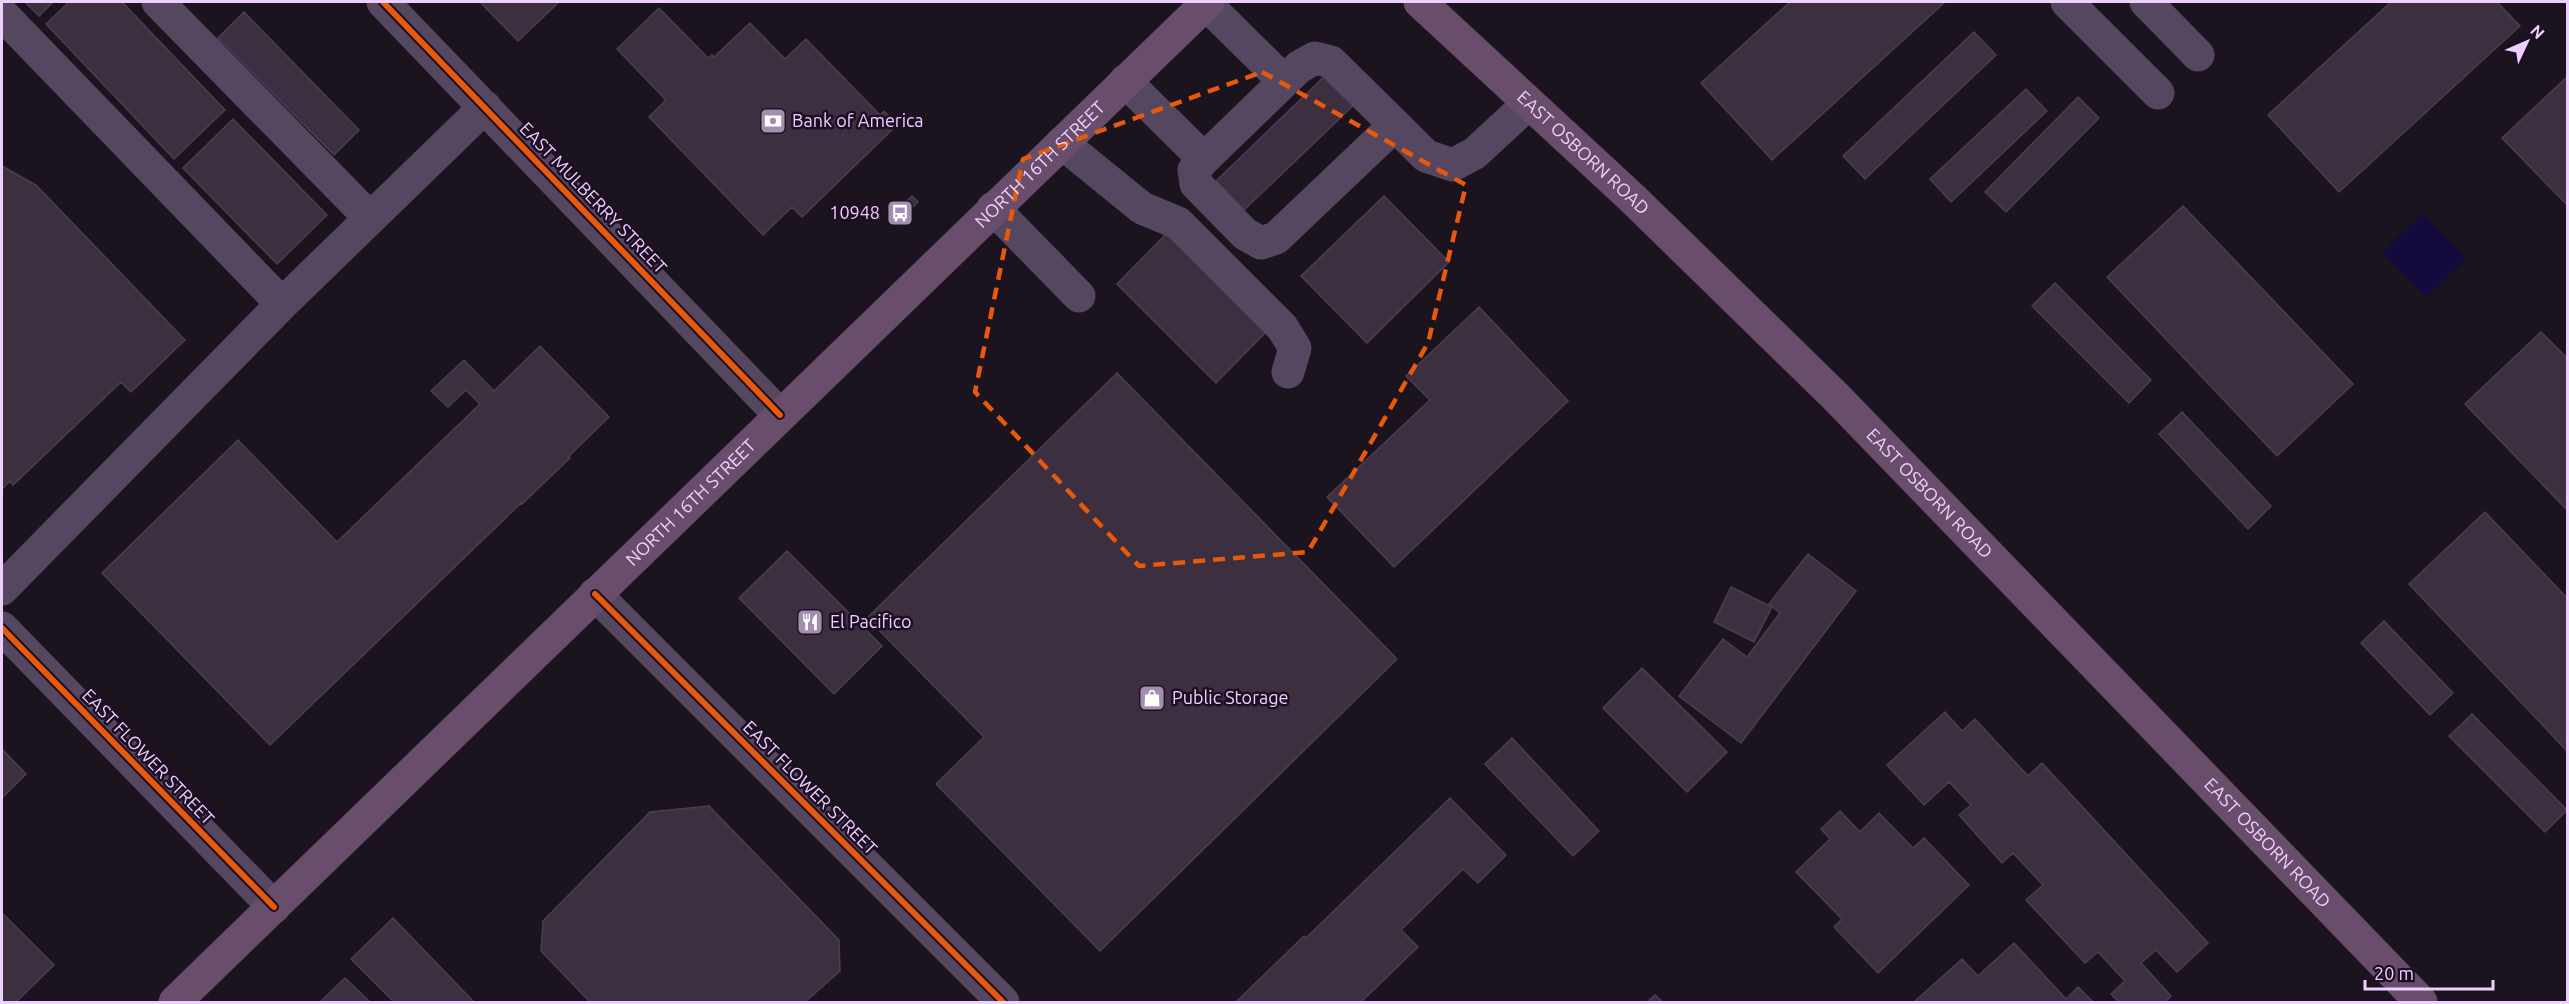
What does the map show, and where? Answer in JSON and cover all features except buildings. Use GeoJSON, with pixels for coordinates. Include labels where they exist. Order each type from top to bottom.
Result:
{"type":"FeatureCollection","features":[{"type":"Feature","properties":{"kind":"main road","name":"EAST OSBORN ROAD"},"geometry":{"type":"LineString","coordinates":[[1420,2],[1632,198],[1836,397],[2421,1002]]}},
{"type":"Feature","properties":{"kind":"main road","name":"NORTH 16TH STREET"},"geometry":{"type":"LineString","coordinates":[[175,1002],[1207,3]]}},
{"type":"Feature","properties":{"kind":"street"},"geometry":{"type":"LineString","coordinates":[[158,2],[370,218]]}},
{"type":"Feature","properties":{"kind":"street","name":"EAST MULBERRY STREET"},"geometry":{"type":"LineString","coordinates":[[383,2],[780,415]]}},
{"type":"Feature","properties":{"kind":"street"},"geometry":{"type":"LineString","coordinates":[[2067,2],[2158,93]]}},
{"type":"Feature","properties":{"kind":"street"},"geometry":{"type":"LineString","coordinates":[[2146,2],[2198,55]]}},
{"type":"Feature","properties":{"kind":"street"},"geometry":{"type":"LineString","coordinates":[[1207,3],[1284,81]]}},
{"type":"Feature","properties":{"kind":"street"},"geometry":{"type":"LineString","coordinates":[[2,14],[282,304]]}},
{"type":"Feature","properties":{"kind":"street"},"geometry":{"type":"LineString","coordinates":[[1395,125],[1276,238],[1262,243],[1245,234],[1196,184],[1194,170],[1204,159],[1299,67],[1315,58],[1331,62],[1395,125],[1426,156],[1454,165],[1475,153],[1529,103]]}},
{"type":"Feature","properties":{"kind":"street"},"geometry":{"type":"LineString","coordinates":[[1125,81],[1204,159]]}},
{"type":"Feature","properties":{"kind":"street"},"geometry":{"type":"LineString","coordinates":[[2,590],[282,304],[485,107]]}},
{"type":"Feature","properties":{"kind":"street"},"geometry":{"type":"LineString","coordinates":[[1062,143],[1142,208],[1178,223],[1282,327],[1295,348],[1288,372]]}},
{"type":"Feature","properties":{"kind":"street"},"geometry":{"type":"LineString","coordinates":[[993,208],[1079,296]]}},
{"type":"Feature","properties":{"kind":"street","name":"EAST FLOWER STREET"},"geometry":{"type":"LineString","coordinates":[[596,594],[1003,1002]]}},
{"type":"Feature","properties":{"kind":"street","name":"EAST FLOWER STREET"},"geometry":{"type":"LineString","coordinates":[[2,628],[274,907]]}},
{"type":"Feature","properties":{"kind":"highlighted area"},"geometry":{"type":"Polygon","coordinates":[[[1262,72],[1466,185],[1428,343],[1308,552],[1139,566],[975,392],[1023,159],[1262,72]]]}},
{"type":"Feature","properties":{"kind":"shaded area"},"geometry":{"type":"Polygon","coordinates":[[[2423,213],[2466,259],[2426,297],[2382,253],[2423,213]]]}},
{"type":"Feature","properties":{"kind":"cycle path"},"geometry":{"type":"LineString","coordinates":[[383,2],[780,415]]}},
{"type":"Feature","properties":{"kind":"cycle path"},"geometry":{"type":"LineString","coordinates":[[595,594],[1003,1002]]}},
{"type":"Feature","properties":{"kind":"cycle path"},"geometry":{"type":"LineString","coordinates":[[2,628],[274,907]]}},
{"type":"Feature","properties":{"kind":"place","name":"Bank of America"},"geometry":{"type":"Point","coordinates":[773,121]}},
{"type":"Feature","properties":{"kind":"place","name":"10948"},"geometry":{"type":"Point","coordinates":[900,213]}},
{"type":"Feature","properties":{"kind":"place","name":"El Pacifico"},"geometry":{"type":"Point","coordinates":[810,622]}},
{"type":"Feature","properties":{"kind":"place","name":"Public Storage"},"geometry":{"type":"Point","coordinates":[1152,698]}}]}
